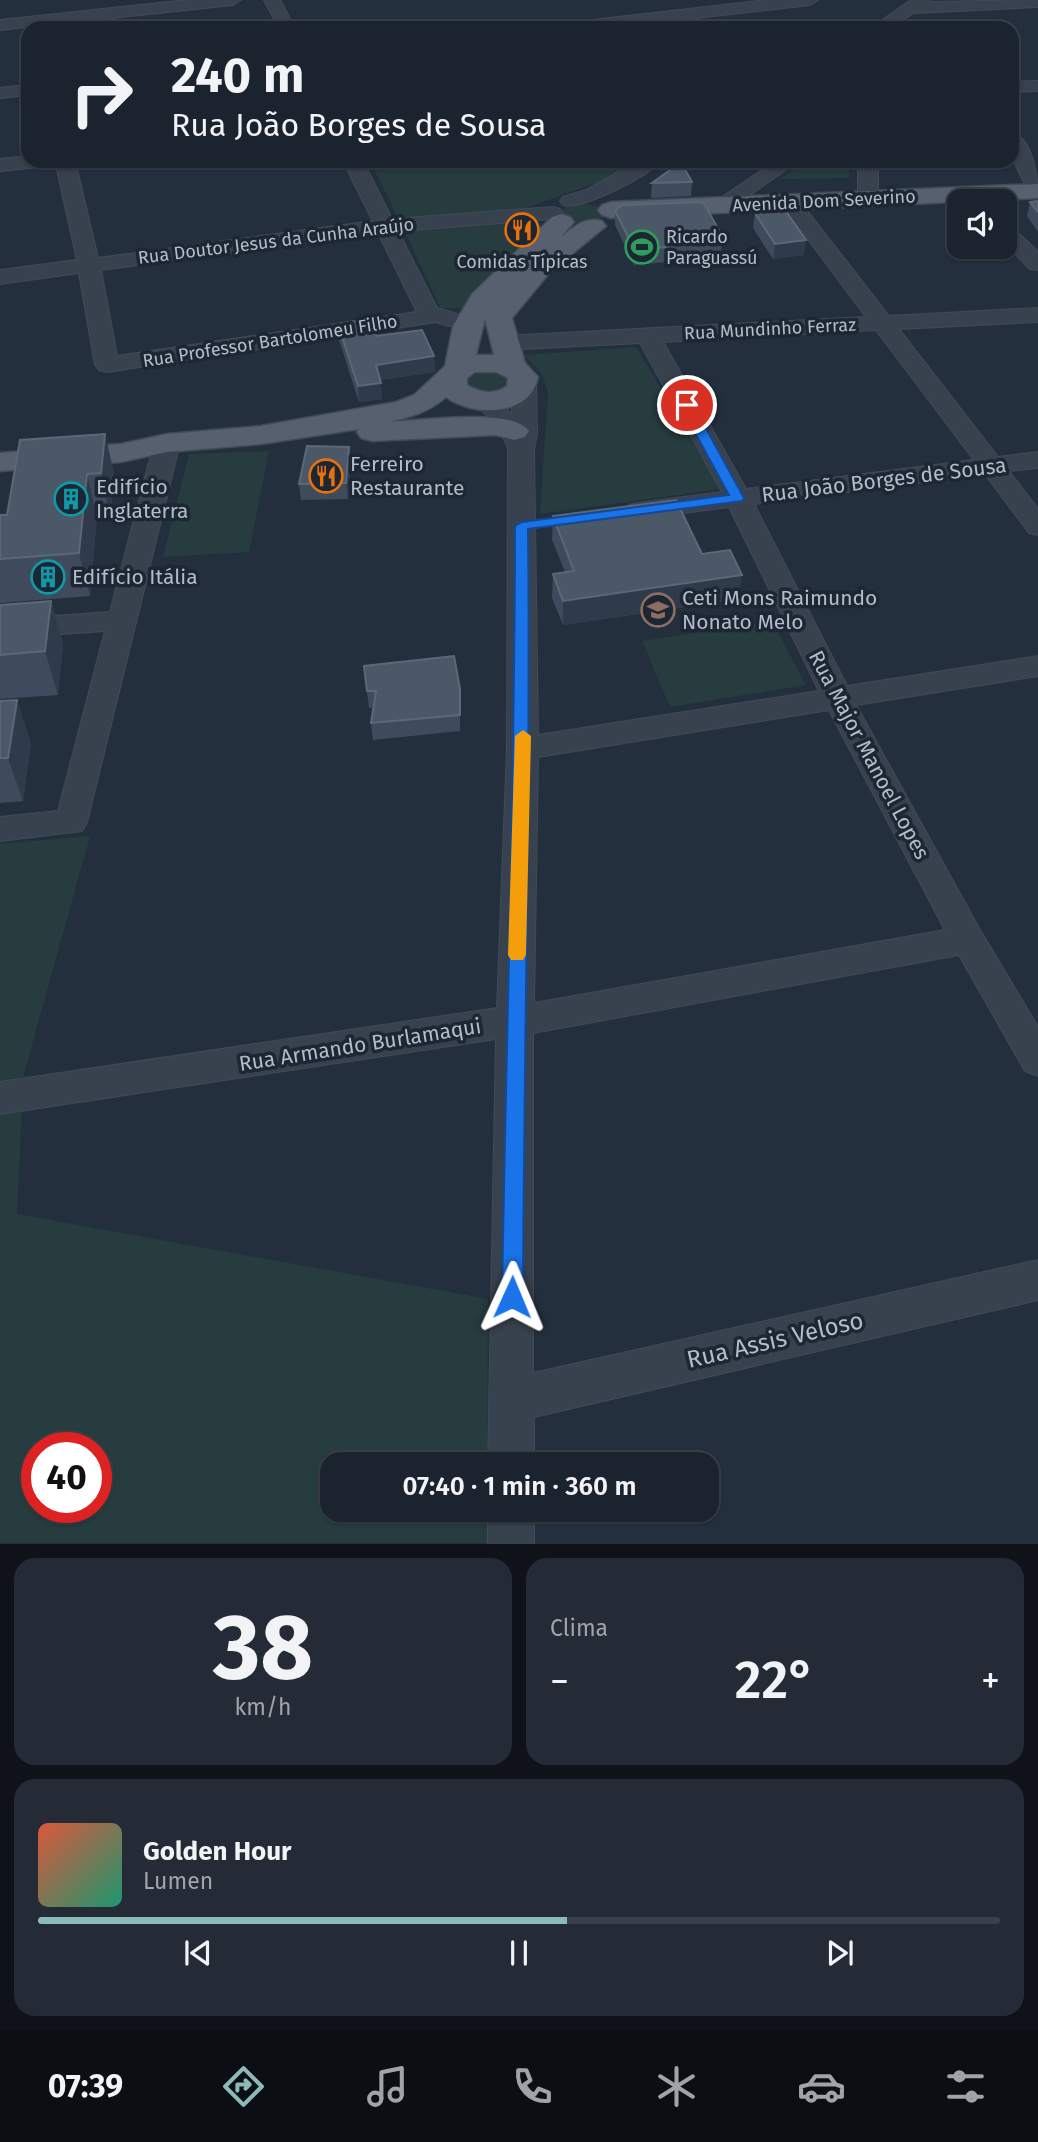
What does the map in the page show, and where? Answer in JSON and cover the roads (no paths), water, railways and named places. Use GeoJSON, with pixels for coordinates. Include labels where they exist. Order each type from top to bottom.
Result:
{"type":"FeatureCollection","features":[{"type":"Feature","properties":{"kind":"main road","name":"Avenida Dom Severino"},"geometry":{"type":"LineString","coordinates":[[603,216],[722,206],[794,208],[868,199],[1038,191]]}},
{"type":"Feature","properties":{"kind":"main road"},"geometry":{"type":"LineString","coordinates":[[1017,202],[1038,201]]}},
{"type":"Feature","properties":{"kind":"main road","name":"Avenida Dom Severino"},"geometry":{"type":"LineString","coordinates":[[603,216],[947,205]]}},
{"type":"Feature","properties":{"kind":"main road"},"geometry":{"type":"LineString","coordinates":[[481,401],[458,393],[453,388],[467,326],[491,289],[561,212],[576,227],[603,216]]}},
{"type":"Feature","properties":{"kind":"main road"},"geometry":{"type":"LineString","coordinates":[[261,435],[284,436],[403,425],[447,414],[481,401],[515,394],[512,364],[498,318],[516,290],[567,242],[603,216]]}},
{"type":"Feature","properties":{"kind":"main road"},"geometry":{"type":"LineString","coordinates":[[0,462],[121,453],[167,443],[261,435],[364,419],[405,409],[435,393],[469,364],[512,364]]}},
{"type":"Feature","properties":{"kind":"main road"},"geometry":{"type":"LineString","coordinates":[[339,431],[497,426],[518,440]]}},
{"type":"Feature","properties":{"kind":"main road"},"geometry":{"type":"LineString","coordinates":[[0,444],[120,438],[167,443]]}},
{"type":"Feature","properties":{"kind":"street"},"geometry":{"type":"LineString","coordinates":[[37,21],[233,0]]}},
{"type":"Feature","properties":{"kind":"street"},"geometry":{"type":"LineString","coordinates":[[272,0],[283,21]]}},
{"type":"Feature","properties":{"kind":"street"},"geometry":{"type":"LineString","coordinates":[[640,21],[810,0]]}},
{"type":"Feature","properties":{"kind":"street"},"geometry":{"type":"LineString","coordinates":[[891,21],[920,5],[1038,2]]}},
{"type":"Feature","properties":{"kind":"street"},"geometry":{"type":"LineString","coordinates":[[920,5],[935,21]]}},
{"type":"Feature","properties":{"kind":"street"},"geometry":{"type":"LineString","coordinates":[[576,8],[586,21]]}},
{"type":"Feature","properties":{"kind":"street"},"geometry":{"type":"LineString","coordinates":[[0,25],[21,23]]}},
{"type":"Feature","properties":{"kind":"street"},"geometry":{"type":"LineString","coordinates":[[1019,87],[1038,86]]}},
{"type":"Feature","properties":{"kind":"street"},"geometry":{"type":"LineString","coordinates":[[0,93],[21,91]]}},
{"type":"Feature","properties":{"kind":"street"},"geometry":{"type":"LineString","coordinates":[[1019,153],[1038,191]]}},
{"type":"Feature","properties":{"kind":"street"},"geometry":{"type":"LineString","coordinates":[[0,165],[21,163]]}},
{"type":"Feature","properties":{"kind":"street"},"geometry":{"type":"LineString","coordinates":[[67,168],[89,266]]}},
{"type":"Feature","properties":{"kind":"street"},"geometry":{"type":"LineString","coordinates":[[356,168],[428,312],[467,326]]}},
{"type":"Feature","properties":{"kind":"street","name":"Rua Doutor Jesus da Cunha Araújo"},"geometry":{"type":"LineString","coordinates":[[0,277],[384,226],[561,212],[639,168]]}},
{"type":"Feature","properties":{"kind":"street"},"geometry":{"type":"LineString","coordinates":[[603,216],[666,168]]}},
{"type":"Feature","properties":{"kind":"street"},"geometry":{"type":"LineString","coordinates":[[722,206],[778,168]]}},
{"type":"Feature","properties":{"kind":"street"},"geometry":{"type":"LineString","coordinates":[[868,199],[869,168]]}},
{"type":"Feature","properties":{"kind":"street"},"geometry":{"type":"LineString","coordinates":[[794,208],[1038,527]]}},
{"type":"Feature","properties":{"kind":"street"},"geometry":{"type":"LineString","coordinates":[[1017,243],[1038,264]]}},
{"type":"Feature","properties":{"kind":"street","name":"Rua Professor Bartolomeu Filho"},"geometry":{"type":"LineString","coordinates":[[89,266],[107,365],[433,316]]}},
{"type":"Feature","properties":{"kind":"street","name":"Rua Mundinho Ferraz"},"geometry":{"type":"LineString","coordinates":[[512,364],[648,335],[1038,315]]}},
{"type":"Feature","properties":{"kind":"street","name":"Rua Major Manoel Lopes"},"geometry":{"type":"LineString","coordinates":[[648,335],[738,498],[838,699],[968,940],[1038,1059]]}},
{"type":"Feature","properties":{"kind":"street"},"geometry":{"type":"LineString","coordinates":[[512,364],[525,435],[518,440]]}},
{"type":"Feature","properties":{"kind":"street"},"geometry":{"type":"LineString","coordinates":[[481,401],[518,440],[535,524],[523,748],[507,876],[515,1021],[511,1452]]}},
{"type":"Feature","properties":{"kind":"street"},"geometry":{"type":"LineString","coordinates":[[0,829],[71,822],[123,620],[137,538],[167,443]]}},
{"type":"Feature","properties":{"kind":"street","name":"Rua João Borges de Sousa"},"geometry":{"type":"LineString","coordinates":[[616,514],[1038,460]]}},
{"type":"Feature","properties":{"kind":"street"},"geometry":{"type":"LineString","coordinates":[[0,629],[123,620]]}},
{"type":"Feature","properties":{"kind":"street"},"geometry":{"type":"LineString","coordinates":[[523,748],[1038,666]]}},
{"type":"Feature","properties":{"kind":"street","name":"Rua Armando Burlamaqui"},"geometry":{"type":"LineString","coordinates":[[0,1098],[515,1021],[968,940]]}},
{"type":"Feature","properties":{"kind":"street","name":"Rua Assis Veloso"},"geometry":{"type":"LineString","coordinates":[[511,1400],[1038,1280]]}},
{"type":"Feature","properties":{"kind":"street"},"geometry":{"type":"LineString","coordinates":[[510,1544],[511,1522]]}},
{"type":"Feature","properties":{"kind":"place","name":"Comidas Típicas"},"geometry":{"type":"Point","coordinates":[522,230]}},
{"type":"Feature","properties":{"kind":"place","name":"Ricardo Paraguassú"},"geometry":{"type":"Point","coordinates":[642,247]}},
{"type":"Feature","properties":{"kind":"place","name":"Ferreiro Restaurante"},"geometry":{"type":"Point","coordinates":[326,476]}},
{"type":"Feature","properties":{"kind":"place","name":"Edifício Inglaterra"},"geometry":{"type":"Point","coordinates":[71,499]}},
{"type":"Feature","properties":{"kind":"place","name":"Edifício Itália"},"geometry":{"type":"Point","coordinates":[48,577]}},
{"type":"Feature","properties":{"kind":"place","name":"Ceti Mons Raimundo Nonato Melo"},"geometry":{"type":"Point","coordinates":[658,610]}}]}
